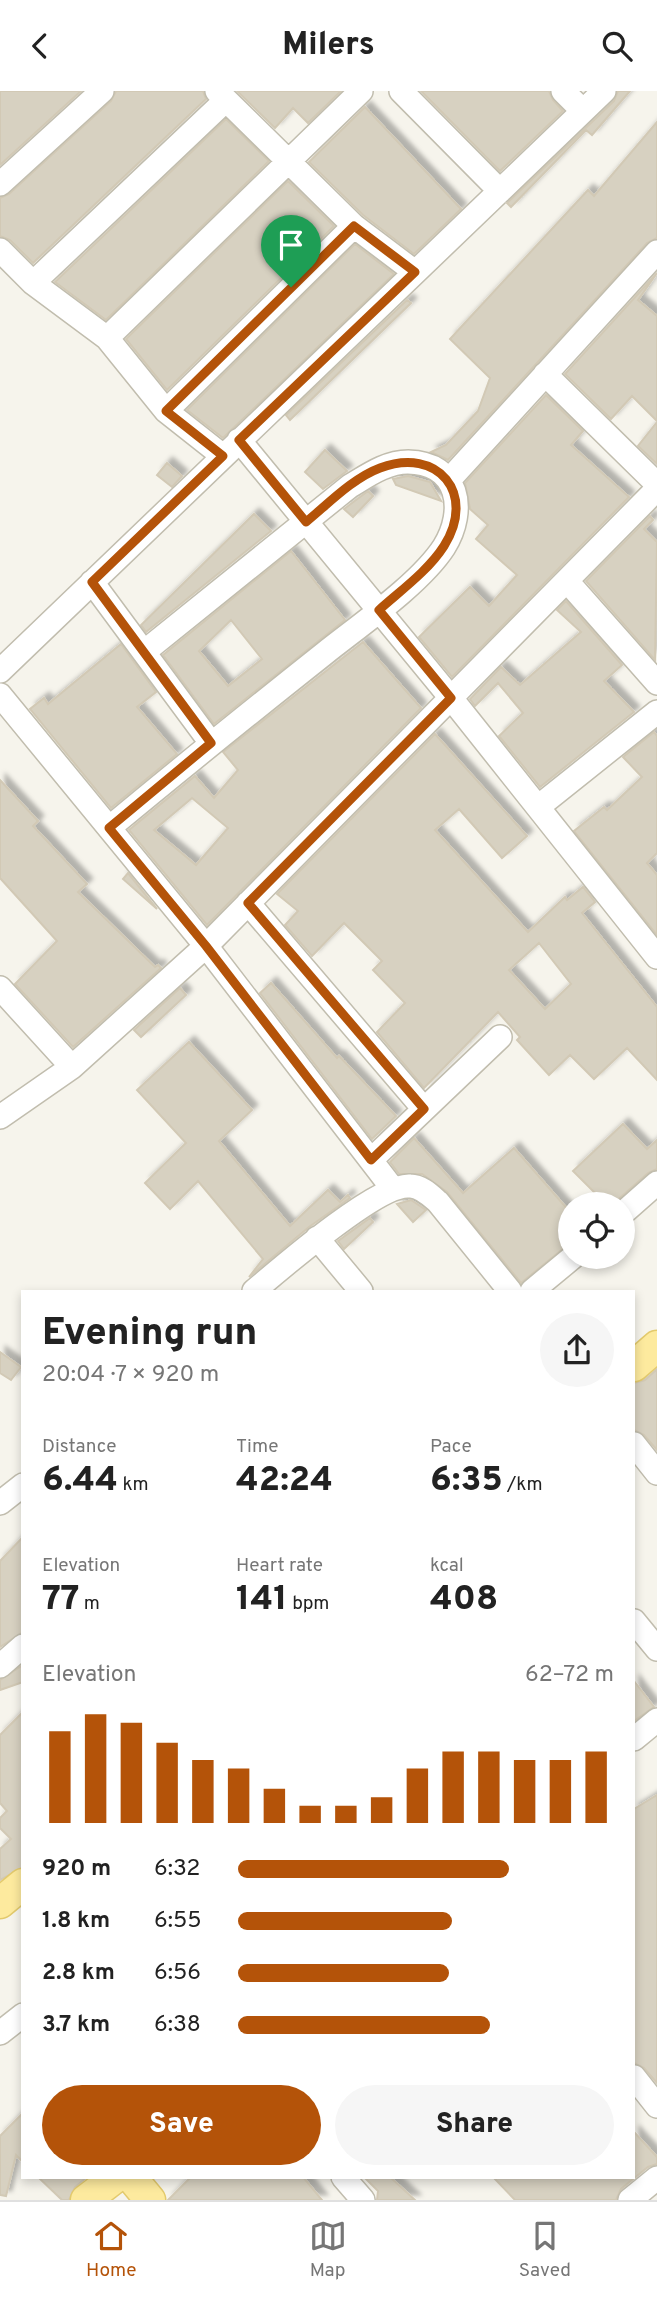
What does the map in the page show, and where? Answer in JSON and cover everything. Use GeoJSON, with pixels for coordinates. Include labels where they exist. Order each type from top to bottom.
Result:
{"type":"FeatureCollection","features":[{"type":"Feature","properties":{"kind":"main road"},"geometry":{"type":"LineString","coordinates":[[635,1365],[657,1346]]}},
{"type":"Feature","properties":{"kind":"main road"},"geometry":{"type":"LineString","coordinates":[[0,1903],[21,1886]]}},
{"type":"Feature","properties":{"kind":"main road"},"geometry":{"type":"LineString","coordinates":[[112,2188],[150,2200]]}},
{"type":"Feature","properties":{"kind":"street"},"geometry":{"type":"LineString","coordinates":[[0,184],[102,91]]}},
{"type":"Feature","properties":{"kind":"street"},"geometry":{"type":"LineString","coordinates":[[107,338],[361,91]]}},
{"type":"Feature","properties":{"kind":"street"},"geometry":{"type":"LineString","coordinates":[[401,91],[500,191]]}},
{"type":"Feature","properties":{"kind":"street"},"geometry":{"type":"LineString","coordinates":[[564,91],[583,111]]}},
{"type":"Feature","properties":{"kind":"street"},"geometry":{"type":"LineString","coordinates":[[0,671],[604,91]]}},
{"type":"Feature","properties":{"kind":"street"},"geometry":{"type":"LineString","coordinates":[[33,283],[221,95],[354,226],[415,272]]}},
{"type":"Feature","properties":{"kind":"street"},"geometry":{"type":"LineString","coordinates":[[166,411],[354,226]]}},
{"type":"Feature","properties":{"kind":"street"},"geometry":{"type":"LineString","coordinates":[[0,250],[33,283],[107,338],[166,411],[231,448],[306,522],[451,698],[657,957]]}},
{"type":"Feature","properties":{"kind":"street"},"geometry":{"type":"LineString","coordinates":[[449,480],[657,251]]}},
{"type":"Feature","properties":{"kind":"street"},"geometry":{"type":"LineString","coordinates":[[545,374],[657,484]]}},
{"type":"Feature","properties":{"kind":"street"},"geometry":{"type":"LineString","coordinates":[[109,828],[379,610],[443,548],[454,527],[458,498],[449,480],[435,469],[408,462],[380,468],[350,487],[144,652]]}},
{"type":"Feature","properties":{"kind":"street"},"geometry":{"type":"LineString","coordinates":[[0,1117],[72,1067],[206,946],[657,489]]}},
{"type":"Feature","properties":{"kind":"street"},"geometry":{"type":"LineString","coordinates":[[567,581],[657,683]]}},
{"type":"Feature","properties":{"kind":"street"},"geometry":{"type":"LineString","coordinates":[[92,582],[211,743]]}},
{"type":"Feature","properties":{"kind":"street"},"geometry":{"type":"LineString","coordinates":[[0,695],[206,946],[393,1189]]}},
{"type":"Feature","properties":{"kind":"street"},"geometry":{"type":"LineString","coordinates":[[538,807],[657,712]]}},
{"type":"Feature","properties":{"kind":"street"},"geometry":{"type":"LineString","coordinates":[[248,903],[424,1109]]}},
{"type":"Feature","properties":{"kind":"street"},"geometry":{"type":"LineString","coordinates":[[0,988],[72,1067]]}},
{"type":"Feature","properties":{"kind":"street"},"geometry":{"type":"LineString","coordinates":[[371,1160],[500,1037]]}},
{"type":"Feature","properties":{"kind":"street"},"geometry":{"type":"LineString","coordinates":[[635,1203],[657,1184]]}},
{"type":"Feature","properties":{"kind":"street"},"geometry":{"type":"LineString","coordinates":[[255,1290],[317,1238],[393,1189],[410,1185],[425,1191],[438,1202],[509,1290]]}},
{"type":"Feature","properties":{"kind":"street"},"geometry":{"type":"LineString","coordinates":[[317,1238],[359,1290]]}},
{"type":"Feature","properties":{"kind":"street"},"geometry":{"type":"LineString","coordinates":[[533,1290],[559,1269]]}},
{"type":"Feature","properties":{"kind":"street"},"geometry":{"type":"LineString","coordinates":[[635,1445],[657,1472]]}},
{"type":"Feature","properties":{"kind":"street"},"geometry":{"type":"LineString","coordinates":[[0,1503],[21,1487]]}},
{"type":"Feature","properties":{"kind":"street"},"geometry":{"type":"LineString","coordinates":[[635,1622],[657,1649]]}},
{"type":"Feature","properties":{"kind":"street"},"geometry":{"type":"LineString","coordinates":[[0,1666],[21,1648]]}},
{"type":"Feature","properties":{"kind":"street"},"geometry":{"type":"LineString","coordinates":[[635,1738],[657,1720]]}},
{"type":"Feature","properties":{"kind":"street"},"geometry":{"type":"LineString","coordinates":[[0,2033],[21,2017]]}},
{"type":"Feature","properties":{"kind":"street"},"geometry":{"type":"LineString","coordinates":[[635,2078],[657,2106]]}},
{"type":"Feature","properties":{"kind":"street"},"geometry":{"type":"LineString","coordinates":[[630,2200],[657,2178]]}},
{"type":"Feature","properties":{"kind":"street"},"geometry":{"type":"LineString","coordinates":[[345,2179],[363,2200]]}},
{"type":"Feature","properties":{"kind":"building"},"geometry":{"type":"Polygon","coordinates":[[[0,91],[81,91],[0,165],[0,91]]]}},
{"type":"Feature","properties":{"kind":"building"},"geometry":{"type":"Polygon","coordinates":[[[116,91],[203,91],[206,99],[33,263],[10,240],[0,236],[0,198],[9,194],[111,101],[116,91]]]}},
{"type":"Feature","properties":{"kind":"building"},"geometry":{"type":"Polygon","coordinates":[[[237,91],[341,91],[308,123],[293,108],[275,128],[237,91]]]}},
{"type":"Feature","properties":{"kind":"building"},"geometry":{"type":"Polygon","coordinates":[[[421,91],[549,91],[563,111],[500,171],[421,91]]]}},
{"type":"Feature","properties":{"kind":"building"},"geometry":{"type":"Polygon","coordinates":[[[618,91],[630,91],[592,135],[586,130],[511,207],[507,203],[614,101],[618,91]]]}},
{"type":"Feature","properties":{"kind":"building"},"geometry":{"type":"Polygon","coordinates":[[[365,107],[461,209],[414,254],[363,215],[309,162],[365,107]]]}},
{"type":"Feature","properties":{"kind":"building"},"geometry":{"type":"Polygon","coordinates":[[[226,119],[269,161],[106,320],[55,282],[226,119]]]}},
{"type":"Feature","properties":{"kind":"building"},"geometry":{"type":"Polygon","coordinates":[[[657,122],[657,238],[647,243],[448,460],[431,452],[446,445],[478,411],[490,378],[450,339],[588,190],[594,196],[657,122]]]}},
{"type":"Feature","properties":{"kind":"building"},"geometry":{"type":"Polygon","coordinates":[[[288,181],[334,226],[167,390],[126,339],[288,181]]]}},
{"type":"Feature","properties":{"kind":"building"},"geometry":{"type":"Polygon","coordinates":[[[355,244],[394,274],[223,438],[187,410],[355,244]]]}},
{"type":"Feature","properties":{"kind":"building"},"geometry":{"type":"Polygon","coordinates":[[[657,273],[638,300],[657,316],[657,421],[632,396],[611,419],[565,374],[657,273]]]}},
{"type":"Feature","properties":{"kind":"building"},"geometry":{"type":"Polygon","coordinates":[[[407,300],[411,303],[290,420],[286,415],[407,300]]]}},
{"type":"Feature","properties":{"kind":"building"},"geometry":{"type":"Polygon","coordinates":[[[546,395],[583,431],[571,445],[629,497],[452,677],[419,637],[470,587],[489,606],[517,575],[476,539],[488,525],[470,509],[465,483],[546,395]]]}},
{"type":"Feature","properties":{"kind":"building"},"geometry":{"type":"Polygon","coordinates":[[[657,422],[657,464],[638,446],[657,422]]]}},
{"type":"Feature","properties":{"kind":"building"},"geometry":{"type":"Polygon","coordinates":[[[325,450],[347,471],[323,489],[305,472],[325,450]]]}},
{"type":"Feature","properties":{"kind":"building"},"geometry":{"type":"Polygon","coordinates":[[[167,463],[182,476],[172,487],[157,475],[167,463]]]}},
{"type":"Feature","properties":{"kind":"building"},"geometry":{"type":"Polygon","coordinates":[[[408,476],[430,482],[441,501],[396,485],[393,479],[408,476]]]}},
{"type":"Feature","properties":{"kind":"building"},"geometry":{"type":"Polygon","coordinates":[[[368,491],[373,496],[353,517],[344,509],[368,491]]]}},
{"type":"Feature","properties":{"kind":"building"},"geometry":{"type":"Polygon","coordinates":[[[254,514],[271,531],[146,632],[141,625],[254,514]]]}},
{"type":"Feature","properties":{"kind":"building"},"geometry":{"type":"Polygon","coordinates":[[[650,516],[653,520],[644,529],[657,542],[655,660],[586,581],[650,516]]]}},
{"type":"Feature","properties":{"kind":"building"},"geometry":{"type":"Polygon","coordinates":[[[291,551],[345,620],[214,724],[163,655],[291,551]],[[231,620],[199,651],[228,686],[262,659],[231,620]]]}},
{"type":"Feature","properties":{"kind":"building"},"geometry":{"type":"Polygon","coordinates":[[[566,601],[622,665],[604,681],[634,712],[540,787],[499,736],[523,713],[498,683],[475,706],[470,699],[501,667],[520,685],[581,632],[557,610],[566,601]]]}},
{"type":"Feature","properties":{"kind":"building"},"geometry":{"type":"Polygon","coordinates":[[[363,642],[421,708],[207,925],[129,830],[195,776],[214,798],[238,770],[223,752],[363,642]],[[192,798],[154,830],[196,865],[228,828],[192,798]]]}},
{"type":"Feature","properties":{"kind":"building"},"geometry":{"type":"Polygon","coordinates":[[[121,644],[156,692],[137,707],[177,754],[111,808],[30,709],[44,698],[48,704],[121,644]]]}},
{"type":"Feature","properties":{"kind":"building"},"geometry":{"type":"Polygon","coordinates":[[[654,732],[657,736],[657,853],[647,863],[657,875],[657,935],[574,831],[604,807],[607,810],[642,777],[623,757],[654,732]]]}},
{"type":"Feature","properties":{"kind":"building"},"geometry":{"type":"Polygon","coordinates":[[[435,734],[527,836],[502,858],[459,809],[435,830],[528,932],[565,897],[567,900],[583,887],[595,902],[582,913],[657,1007],[657,1080],[627,1048],[594,1079],[570,1055],[549,1075],[517,1040],[520,1037],[498,1012],[424,1088],[377,1032],[405,1003],[373,970],[382,961],[344,923],[312,956],[285,925],[298,911],[277,894],[435,734]],[[539,943],[509,970],[545,1009],[571,984],[539,943]]]}},
{"type":"Feature","properties":{"kind":"building"},"geometry":{"type":"Polygon","coordinates":[[[0,780],[38,821],[33,826],[87,884],[78,892],[155,967],[158,965],[161,968],[73,1047],[15,984],[57,941],[0,878],[0,780]]]}},
{"type":"Feature","properties":{"kind":"building"},"geometry":{"type":"Polygon","coordinates":[[[128,873],[157,909],[123,879],[128,873]]]}},
{"type":"Feature","properties":{"kind":"building"},"geometry":{"type":"Polygon","coordinates":[[[271,983],[337,1058],[339,1056],[396,1116],[372,1139],[260,993],[271,983]]]}},
{"type":"Feature","properties":{"kind":"building"},"geometry":{"type":"Polygon","coordinates":[[[180,988],[186,995],[141,1037],[134,1030],[180,988]]]}},
{"type":"Feature","properties":{"kind":"building"},"geometry":{"type":"Polygon","coordinates":[[[189,1042],[252,1110],[219,1141],[290,1226],[328,1190],[340,1202],[348,1195],[350,1198],[309,1227],[249,1277],[263,1259],[198,1181],[170,1209],[145,1183],[186,1143],[137,1090],[189,1042]]]}},
{"type":"Feature","properties":{"kind":"building"},"geometry":{"type":"Polygon","coordinates":[[[623,1124],[647,1149],[657,1140],[657,1169],[648,1173],[627,1192],[594,1192],[573,1171],[623,1124]]]}},
{"type":"Feature","properties":{"kind":"building"},"geometry":{"type":"Polygon","coordinates":[[[414,1138],[463,1193],[514,1148],[558,1198],[558,1253],[521,1283],[447,1192],[422,1174],[399,1174],[390,1162],[414,1138]]]}},
{"type":"Feature","properties":{"kind":"building"},"geometry":{"type":"Polygon","coordinates":[[[411,1200],[426,1210],[413,1222],[397,1204],[411,1200]]]}},
{"type":"Feature","properties":{"kind":"building"},"geometry":{"type":"Polygon","coordinates":[[[370,1218],[373,1222],[344,1249],[338,1241],[370,1218]]]}},
{"type":"Feature","properties":{"kind":"building"},"geometry":{"type":"Polygon","coordinates":[[[0,1352],[21,1367],[11,1380],[0,1373],[0,1352]]]}},
{"type":"Feature","properties":{"kind":"building"},"geometry":{"type":"Polygon","coordinates":[[[657,1369],[657,1450],[644,1435],[635,1430],[635,1383],[645,1380],[657,1369]]]}},
{"type":"Feature","properties":{"kind":"building"},"geometry":{"type":"Polygon","coordinates":[[[21,1539],[21,1633],[0,1647],[0,1561],[21,1539]]]}},
{"type":"Feature","properties":{"kind":"building"},"geometry":{"type":"Polygon","coordinates":[[[21,1666],[21,1683],[0,1690],[0,1680],[21,1666]]]}},
{"type":"Feature","properties":{"kind":"building"},"geometry":{"type":"Polygon","coordinates":[[[635,1682],[654,1707],[635,1720],[635,1682]]]}},
{"type":"Feature","properties":{"kind":"building"},"geometry":{"type":"Polygon","coordinates":[[[21,1714],[21,1868],[0,1880],[0,1849],[11,1839],[0,1828],[0,1818],[7,1811],[0,1803],[0,1735],[21,1714]]]}},
{"type":"Feature","properties":{"kind":"building"},"geometry":{"type":"Polygon","coordinates":[[[657,1795],[657,2083],[644,2068],[635,2064],[635,1808],[657,1795]]]}},
{"type":"Feature","properties":{"kind":"building"},"geometry":{"type":"Polygon","coordinates":[[[21,2115],[21,2160],[16,2155],[6,2196],[0,2195],[0,2136],[21,2115]]]}},
{"type":"Feature","properties":{"kind":"building"},"geometry":{"type":"Polygon","coordinates":[[[635,2133],[657,2157],[657,2164],[648,2167],[635,2178],[635,2133]]]}},
{"type":"Feature","properties":{"kind":"building"},"geometry":{"type":"Polygon","coordinates":[[[40,2179],[85,2179],[75,2187],[69,2200],[62,2200],[40,2179]]]}},
{"type":"Feature","properties":{"kind":"building"},"geometry":{"type":"Polygon","coordinates":[[[189,2179],[305,2179],[322,2200],[168,2200],[189,2179]]]}},
{"type":"Feature","properties":{"kind":"building"},"geometry":{"type":"Polygon","coordinates":[[[366,2179],[392,2179],[415,2200],[377,2200],[378,2191],[366,2179]]]}},
{"type":"Feature","properties":{"kind":"building"},"geometry":{"type":"Polygon","coordinates":[[[495,2179],[633,2179],[621,2189],[616,2200],[515,2200],[495,2179]]]}},
{"type":"Feature","properties":{"kind":"route"},"geometry":{"type":"LineString","coordinates":[[354,226],[415,272],[239,440],[306,522],[350,487],[380,468],[408,462],[435,469],[449,480],[458,498],[454,527],[443,548],[427,567],[379,610],[451,698],[248,903],[424,1109],[371,1160],[206,946],[109,828],[211,743],[92,582],[223,456],[166,411],[291,287],[354,226]]}}]}
